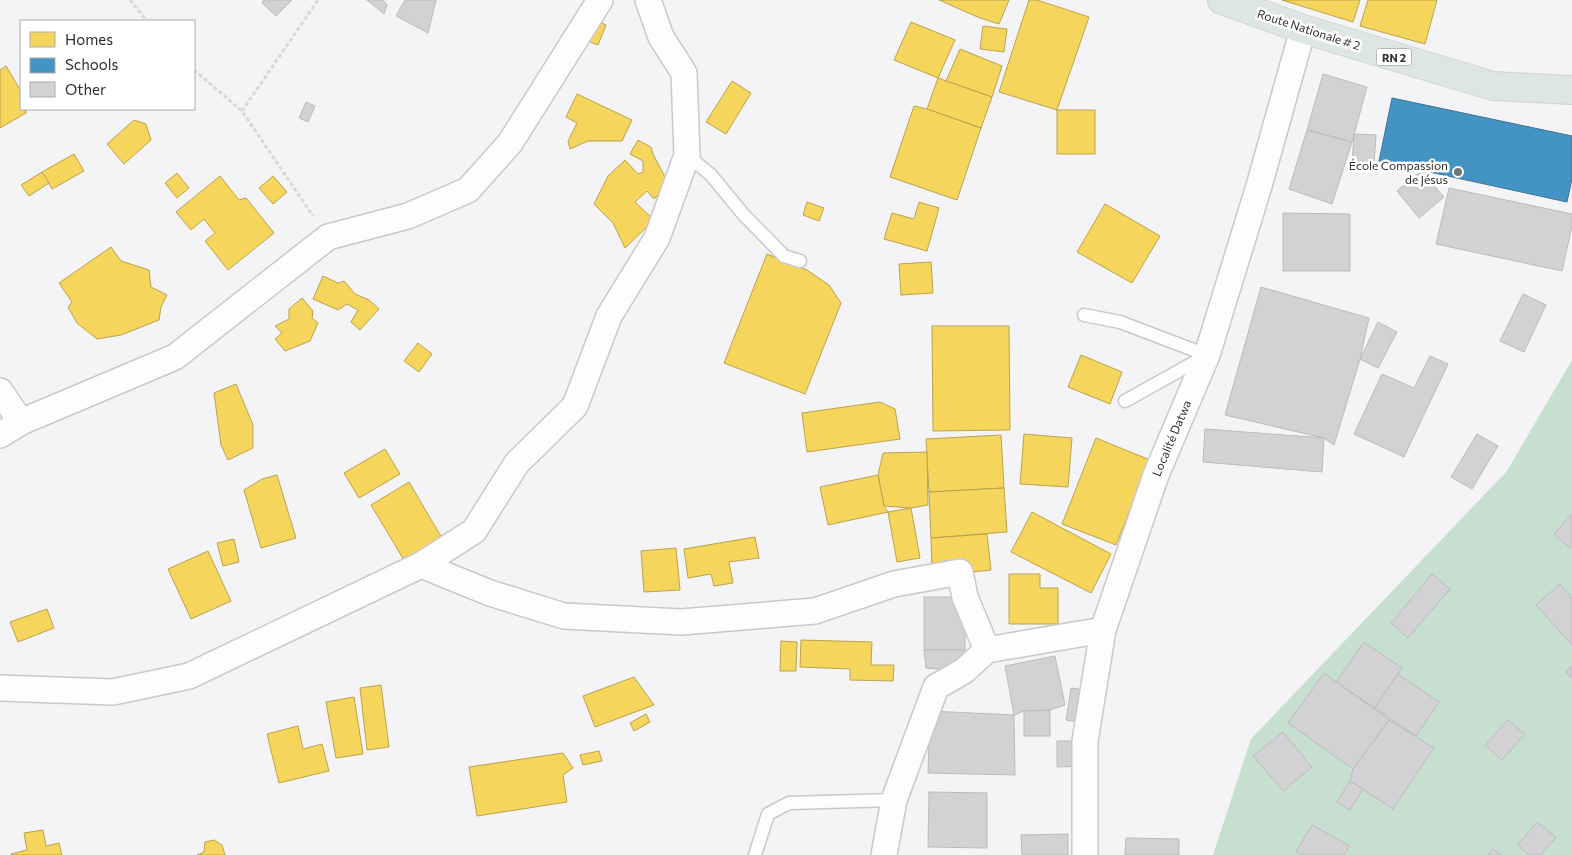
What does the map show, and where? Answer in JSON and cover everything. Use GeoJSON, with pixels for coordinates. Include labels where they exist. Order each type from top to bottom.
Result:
{"type":"FeatureCollection","features":[{"type":"Feature","properties":{"kind":"main road","name":"Route Nationale # 2"},"geometry":{"type":"LineString","coordinates":[[1222,0],[1303,29],[1492,86],[1572,90]]}},
{"type":"Feature","properties":{"kind":"street"},"geometry":{"type":"LineString","coordinates":[[0,435],[21,422],[175,358],[328,237],[408,216],[468,190],[510,143],[600,0]]}},
{"type":"Feature","properties":{"kind":"street"},"geometry":{"type":"LineString","coordinates":[[0,688],[113,692],[189,676],[421,565],[474,531],[517,463],[575,406],[609,316],[657,238],[687,155],[684,73],[661,37],[648,0]]}},
{"type":"Feature","properties":{"kind":"street","name":"Localité Datwa"},"geometry":{"type":"LineString","coordinates":[[1085,855],[1085,741],[1103,630],[1156,475],[1207,355],[1259,186],[1303,29]]}},
{"type":"Feature","properties":{"kind":"street"},"geometry":{"type":"LineString","coordinates":[[0,391],[21,422]]}},
{"type":"Feature","properties":{"kind":"street"},"geometry":{"type":"LineString","coordinates":[[421,565],[490,593],[564,616],[681,622],[815,611],[894,584],[960,572],[964,597],[987,650]]}},
{"type":"Feature","properties":{"kind":"street"},"geometry":{"type":"LineString","coordinates":[[884,855],[894,800],[936,687],[964,670],[987,650],[1103,630]]}},
{"type":"Feature","properties":{"kind":"lane"},"geometry":{"type":"LineString","coordinates":[[687,155],[711,175],[743,214],[784,256],[800,261]]}},
{"type":"Feature","properties":{"kind":"lane"},"geometry":{"type":"LineString","coordinates":[[1084,315],[1120,322],[1207,355]]}},
{"type":"Feature","properties":{"kind":"lane"},"geometry":{"type":"LineString","coordinates":[[1125,401],[1207,355]]}},
{"type":"Feature","properties":{"kind":"lane"},"geometry":{"type":"LineString","coordinates":[[755,855],[768,814],[788,803],[894,800]]}},
{"type":"Feature","properties":{"kind":"path"},"geometry":{"type":"LineString","coordinates":[[130,0],[147,20]]}},
{"type":"Feature","properties":{"kind":"path"},"geometry":{"type":"LineString","coordinates":[[242,110],[318,0]]}},
{"type":"Feature","properties":{"kind":"path"},"geometry":{"type":"LineString","coordinates":[[195,71],[242,110],[328,237]]}},
{"type":"Feature","properties":{"kind":"green space"},"geometry":{"type":"Polygon","coordinates":[[[1572,360],[1572,855],[1213,855],[1251,739],[1507,471],[1572,360]]]}},
{"type":"Feature","properties":{"kind":"building: Homes"},"geometry":{"type":"Polygon","coordinates":[[[939,0],[1009,0],[999,24],[939,0]]]}},
{"type":"Feature","properties":{"kind":"building: Homes"},"geometry":{"type":"Polygon","coordinates":[[[1029,0],[1037,0],[1089,17],[1057,110],[999,92],[1029,0]]]}},
{"type":"Feature","properties":{"kind":"building: Homes"},"geometry":{"type":"Polygon","coordinates":[[[1282,0],[1360,0],[1353,22],[1282,0]]]}},
{"type":"Feature","properties":{"kind":"building: Homes"},"geometry":{"type":"Polygon","coordinates":[[[1368,0],[1437,0],[1425,44],[1360,26],[1368,0]]]}},
{"type":"Feature","properties":{"kind":"building: Homes"},"geometry":{"type":"Polygon","coordinates":[[[593,19],[606,25],[598,45],[585,40],[593,19]]]}},
{"type":"Feature","properties":{"kind":"building: Homes"},"geometry":{"type":"Polygon","coordinates":[[[911,22],[955,40],[938,78],[894,60],[911,22]]]}},
{"type":"Feature","properties":{"kind":"building: Homes"},"geometry":{"type":"Polygon","coordinates":[[[983,26],[1007,29],[1004,52],[980,49],[983,26]]]}},
{"type":"Feature","properties":{"kind":"building: Homes"},"geometry":{"type":"Polygon","coordinates":[[[960,49],[1002,66],[992,97],[946,81],[960,49]]]}},
{"type":"Feature","properties":{"kind":"building: Homes"},"geometry":{"type":"Polygon","coordinates":[[[6,66],[20,89],[20,110],[26,110],[26,113],[0,128],[0,70],[6,66]]]}},
{"type":"Feature","properties":{"kind":"building: Homes"},"geometry":{"type":"Polygon","coordinates":[[[938,78],[992,97],[981,128],[927,109],[938,78]]]}},
{"type":"Feature","properties":{"kind":"building: Homes"},"geometry":{"type":"Polygon","coordinates":[[[732,81],[751,93],[726,134],[706,122],[732,81]]]}},
{"type":"Feature","properties":{"kind":"building: Homes"},"geometry":{"type":"Polygon","coordinates":[[[577,94],[632,120],[622,141],[588,141],[570,149],[568,141],[577,123],[566,117],[577,94]]]}},
{"type":"Feature","properties":{"kind":"building: Homes"},"geometry":{"type":"Polygon","coordinates":[[[914,106],[981,128],[957,200],[890,177],[914,106]]]}},
{"type":"Feature","properties":{"kind":"building: Homes"},"geometry":{"type":"Polygon","coordinates":[[[1057,110],[1095,110],[1095,154],[1057,154],[1057,110]]]}},
{"type":"Feature","properties":{"kind":"building: Homes"},"geometry":{"type":"Polygon","coordinates":[[[134,120],[146,124],[151,140],[124,164],[107,144],[134,120]]]}},
{"type":"Feature","properties":{"kind":"building: Homes"},"geometry":{"type":"Polygon","coordinates":[[[638,140],[651,147],[666,179],[665,188],[654,199],[647,191],[635,202],[654,220],[625,248],[613,223],[594,204],[608,176],[625,160],[638,174],[643,172],[643,161],[630,154],[638,140]]]}},
{"type":"Feature","properties":{"kind":"building: Homes"},"geometry":{"type":"Polygon","coordinates":[[[74,154],[84,171],[52,189],[42,172],[74,154]]]}},
{"type":"Feature","properties":{"kind":"building: Homes"},"geometry":{"type":"Polygon","coordinates":[[[42,172],[49,183],[29,196],[21,185],[42,172]]]}},
{"type":"Feature","properties":{"kind":"building: Homes"},"geometry":{"type":"Polygon","coordinates":[[[177,173],[189,188],[177,198],[165,183],[177,173]]]}},
{"type":"Feature","properties":{"kind":"building: Homes"},"geometry":{"type":"Polygon","coordinates":[[[220,176],[239,200],[246,198],[274,233],[228,270],[205,241],[215,233],[204,219],[191,230],[176,212],[220,176]]]}},
{"type":"Feature","properties":{"kind":"building: Homes"},"geometry":{"type":"Polygon","coordinates":[[[273,176],[287,192],[273,204],[259,188],[273,176]]]}},
{"type":"Feature","properties":{"kind":"building: Homes"},"geometry":{"type":"Polygon","coordinates":[[[807,202],[824,208],[819,221],[803,215],[807,202]]]}},
{"type":"Feature","properties":{"kind":"building: Homes"},"geometry":{"type":"Polygon","coordinates":[[[919,202],[939,208],[927,251],[884,239],[892,213],[914,219],[919,202]]]}},
{"type":"Feature","properties":{"kind":"building: Homes"},"geometry":{"type":"Polygon","coordinates":[[[1105,204],[1160,236],[1132,283],[1077,252],[1105,204]]]}},
{"type":"Feature","properties":{"kind":"building: Homes"},"geometry":{"type":"Polygon","coordinates":[[[111,247],[121,261],[149,270],[151,287],[167,295],[161,307],[159,320],[121,335],[97,339],[77,323],[68,307],[72,302],[59,283],[111,247]]]}},
{"type":"Feature","properties":{"kind":"building: Homes"},"geometry":{"type":"Polygon","coordinates":[[[767,254],[807,270],[829,285],[841,303],[805,394],[724,363],[767,254]]]}},
{"type":"Feature","properties":{"kind":"building: Homes"},"geometry":{"type":"Polygon","coordinates":[[[931,262],[933,293],[901,295],[899,264],[931,262]]]}},
{"type":"Feature","properties":{"kind":"building: Homes"},"geometry":{"type":"Polygon","coordinates":[[[323,276],[338,283],[344,281],[355,294],[369,300],[379,309],[360,330],[351,322],[358,310],[347,304],[338,310],[313,299],[323,276]]]}},
{"type":"Feature","properties":{"kind":"building: Homes"},"geometry":{"type":"Polygon","coordinates":[[[302,298],[313,311],[312,318],[318,323],[310,341],[285,351],[275,339],[282,333],[275,326],[289,319],[289,309],[302,298]]]}},
{"type":"Feature","properties":{"kind":"building: Homes"},"geometry":{"type":"Polygon","coordinates":[[[932,326],[1009,326],[1010,430],[933,431],[932,326]]]}},
{"type":"Feature","properties":{"kind":"building: Homes"},"geometry":{"type":"Polygon","coordinates":[[[418,343],[432,354],[419,372],[404,361],[418,343]]]}},
{"type":"Feature","properties":{"kind":"building: Homes"},"geometry":{"type":"Polygon","coordinates":[[[1081,355],[1122,372],[1110,404],[1068,387],[1081,355]]]}},
{"type":"Feature","properties":{"kind":"building: Homes"},"geometry":{"type":"Polygon","coordinates":[[[236,384],[253,425],[253,448],[228,460],[221,445],[214,393],[236,384]]]}},
{"type":"Feature","properties":{"kind":"building: Homes"},"geometry":{"type":"Polygon","coordinates":[[[880,402],[895,409],[900,439],[807,452],[802,413],[880,402]]]}},
{"type":"Feature","properties":{"kind":"building: Homes"},"geometry":{"type":"Polygon","coordinates":[[[1024,434],[1072,438],[1068,487],[1020,484],[1024,434]]]}},
{"type":"Feature","properties":{"kind":"building: Homes"},"geometry":{"type":"Polygon","coordinates":[[[1001,435],[1004,488],[929,492],[926,439],[1001,435]]]}},
{"type":"Feature","properties":{"kind":"building: Homes"},"geometry":{"type":"Polygon","coordinates":[[[1096,438],[1150,460],[1116,545],[1062,524],[1096,438]]]}},
{"type":"Feature","properties":{"kind":"building: Homes"},"geometry":{"type":"Polygon","coordinates":[[[385,449],[400,474],[359,498],[344,473],[385,449]]]}},
{"type":"Feature","properties":{"kind":"building: Homes"},"geometry":{"type":"Polygon","coordinates":[[[927,452],[928,505],[911,508],[884,506],[878,475],[883,453],[927,452]]]}},
{"type":"Feature","properties":{"kind":"building: Homes"},"geometry":{"type":"Polygon","coordinates":[[[277,475],[296,538],[261,548],[244,490],[262,479],[277,475]]]}},
{"type":"Feature","properties":{"kind":"building: Homes"},"geometry":{"type":"Polygon","coordinates":[[[878,475],[884,506],[888,512],[828,525],[820,487],[878,475]]]}},
{"type":"Feature","properties":{"kind":"building: Homes"},"geometry":{"type":"Polygon","coordinates":[[[409,482],[442,538],[404,560],[371,505],[409,482]]]}},
{"type":"Feature","properties":{"kind":"building: Homes"},"geometry":{"type":"Polygon","coordinates":[[[1004,488],[1007,532],[931,538],[929,492],[1004,488]]]}},
{"type":"Feature","properties":{"kind":"building: Homes"},"geometry":{"type":"Polygon","coordinates":[[[911,508],[920,558],[897,562],[888,512],[911,508]]]}},
{"type":"Feature","properties":{"kind":"building: Homes"},"geometry":{"type":"Polygon","coordinates":[[[1032,512],[1111,554],[1091,593],[1011,552],[1032,512]]]}},
{"type":"Feature","properties":{"kind":"building: Homes"},"geometry":{"type":"Polygon","coordinates":[[[987,534],[991,570],[932,576],[931,538],[987,534]]]}},
{"type":"Feature","properties":{"kind":"building: Homes"},"geometry":{"type":"Polygon","coordinates":[[[755,537],[759,558],[729,562],[733,583],[714,586],[711,574],[688,578],[684,549],[755,537]]]}},
{"type":"Feature","properties":{"kind":"building: Homes"},"geometry":{"type":"Polygon","coordinates":[[[234,539],[239,562],[223,566],[217,543],[234,539]]]}},
{"type":"Feature","properties":{"kind":"building: Homes"},"geometry":{"type":"Polygon","coordinates":[[[676,548],[680,590],[644,592],[641,551],[676,548]]]}},
{"type":"Feature","properties":{"kind":"building: Homes"},"geometry":{"type":"Polygon","coordinates":[[[208,551],[231,601],[191,619],[168,569],[208,551]]]}},
{"type":"Feature","properties":{"kind":"building: Homes"},"geometry":{"type":"Polygon","coordinates":[[[1009,574],[1040,574],[1040,588],[1058,588],[1058,624],[1009,624],[1009,574]]]}},
{"type":"Feature","properties":{"kind":"building: Homes"},"geometry":{"type":"Polygon","coordinates":[[[47,609],[54,628],[18,642],[10,622],[47,609]]]}},
{"type":"Feature","properties":{"kind":"building: Homes"},"geometry":{"type":"Polygon","coordinates":[[[801,640],[872,642],[871,665],[894,665],[893,681],[850,680],[850,669],[800,667],[801,640]]]}},
{"type":"Feature","properties":{"kind":"building: Homes"},"geometry":{"type":"Polygon","coordinates":[[[781,641],[797,642],[796,671],[780,671],[781,641]]]}},
{"type":"Feature","properties":{"kind":"building: Homes"},"geometry":{"type":"Polygon","coordinates":[[[634,677],[654,705],[595,727],[583,696],[634,677]]]}},
{"type":"Feature","properties":{"kind":"building: Homes"},"geometry":{"type":"Polygon","coordinates":[[[381,685],[389,747],[367,750],[360,688],[381,685]]]}},
{"type":"Feature","properties":{"kind":"building: Homes"},"geometry":{"type":"Polygon","coordinates":[[[354,697],[363,754],[336,758],[326,702],[354,697]]]}},
{"type":"Feature","properties":{"kind":"building: Homes"},"geometry":{"type":"Polygon","coordinates":[[[646,714],[650,722],[634,731],[630,723],[646,714]]]}},
{"type":"Feature","properties":{"kind":"building: Homes"},"geometry":{"type":"Polygon","coordinates":[[[298,726],[303,749],[322,744],[329,771],[279,783],[267,734],[298,726]]]}},
{"type":"Feature","properties":{"kind":"building: Homes"},"geometry":{"type":"Polygon","coordinates":[[[599,751],[602,761],[583,765],[580,755],[599,751]]]}},
{"type":"Feature","properties":{"kind":"building: Homes"},"geometry":{"type":"Polygon","coordinates":[[[563,753],[573,768],[563,775],[567,802],[477,816],[469,767],[563,753]]]}},
{"type":"Feature","properties":{"kind":"building: Homes"},"geometry":{"type":"Polygon","coordinates":[[[43,830],[46,846],[59,843],[62,855],[11,854],[27,850],[24,833],[43,830]]]}},
{"type":"Feature","properties":{"kind":"building: Homes"},"geometry":{"type":"Polygon","coordinates":[[[214,840],[222,845],[225,855],[197,855],[204,852],[205,842],[214,840]]]}},
{"type":"Feature","properties":{"kind":"building: Schools"},"geometry":{"type":"Polygon","coordinates":[[[1392,98],[1572,136],[1572,179],[1567,202],[1379,161],[1392,98]]]}},
{"type":"Feature","properties":{"kind":"building: Other"},"geometry":{"type":"Polygon","coordinates":[[[264,0],[292,0],[276,16],[262,3],[264,0]]]}},
{"type":"Feature","properties":{"kind":"building: Other"},"geometry":{"type":"Polygon","coordinates":[[[367,0],[383,0],[387,5],[384,14],[367,0]]]}},
{"type":"Feature","properties":{"kind":"building: Other"},"geometry":{"type":"Polygon","coordinates":[[[405,0],[436,0],[428,33],[396,16],[405,0]]]}},
{"type":"Feature","properties":{"kind":"building: Other"},"geometry":{"type":"Polygon","coordinates":[[[1323,74],[1367,87],[1352,142],[1307,130],[1323,74]]]}},
{"type":"Feature","properties":{"kind":"building: Other"},"geometry":{"type":"Polygon","coordinates":[[[306,102],[315,106],[308,122],[299,118],[306,102]]]}},
{"type":"Feature","properties":{"kind":"building: Other"},"geometry":{"type":"Polygon","coordinates":[[[1307,130],[1352,142],[1332,204],[1289,189],[1307,130]]]}},
{"type":"Feature","properties":{"kind":"building: Other"},"geometry":{"type":"Polygon","coordinates":[[[1354,134],[1376,135],[1374,165],[1352,164],[1354,134]]]}},
{"type":"Feature","properties":{"kind":"building: Other"},"geometry":{"type":"Polygon","coordinates":[[[1421,171],[1444,197],[1419,218],[1397,191],[1421,171]]]}},
{"type":"Feature","properties":{"kind":"building: Other"},"geometry":{"type":"Polygon","coordinates":[[[1449,188],[1572,214],[1572,226],[1562,271],[1436,244],[1449,188]]]}},
{"type":"Feature","properties":{"kind":"building: Other"},"geometry":{"type":"Polygon","coordinates":[[[1283,213],[1350,214],[1350,271],[1283,271],[1283,213]]]}},
{"type":"Feature","properties":{"kind":"building: Other"},"geometry":{"type":"Polygon","coordinates":[[[1261,287],[1369,318],[1360,359],[1334,445],[1324,438],[1225,415],[1261,287]]]}},
{"type":"Feature","properties":{"kind":"building: Other"},"geometry":{"type":"Polygon","coordinates":[[[1523,294],[1546,305],[1524,352],[1500,341],[1523,294]]]}},
{"type":"Feature","properties":{"kind":"building: Other"},"geometry":{"type":"Polygon","coordinates":[[[1378,322],[1397,332],[1378,368],[1360,359],[1378,322]]]}},
{"type":"Feature","properties":{"kind":"building: Other"},"geometry":{"type":"Polygon","coordinates":[[[1430,356],[1448,364],[1404,457],[1354,434],[1382,374],[1414,388],[1430,356]]]}},
{"type":"Feature","properties":{"kind":"building: Other"},"geometry":{"type":"Polygon","coordinates":[[[1205,429],[1324,438],[1322,472],[1203,462],[1205,429]]]}},
{"type":"Feature","properties":{"kind":"building: Other"},"geometry":{"type":"Polygon","coordinates":[[[1477,434],[1498,446],[1472,489],[1451,477],[1477,434]]]}},
{"type":"Feature","properties":{"kind":"building: Other"},"geometry":{"type":"Polygon","coordinates":[[[1572,514],[1572,545],[1570,548],[1554,534],[1572,514]]]}},
{"type":"Feature","properties":{"kind":"building: Other"},"geometry":{"type":"Polygon","coordinates":[[[1432,574],[1450,589],[1408,638],[1391,623],[1432,574]]]}},
{"type":"Feature","properties":{"kind":"building: Other"},"geometry":{"type":"Polygon","coordinates":[[[1560,584],[1572,598],[1572,645],[1536,605],[1560,584]]]}},
{"type":"Feature","properties":{"kind":"building: Other"},"geometry":{"type":"Polygon","coordinates":[[[924,597],[965,597],[965,650],[924,650],[924,597]]]}},
{"type":"Feature","properties":{"kind":"building: Other"},"geometry":{"type":"Polygon","coordinates":[[[1364,642],[1402,668],[1375,708],[1336,682],[1364,642]]]}},
{"type":"Feature","properties":{"kind":"building: Other"},"geometry":{"type":"Polygon","coordinates":[[[924,650],[965,650],[964,671],[926,668],[924,650]]]}},
{"type":"Feature","properties":{"kind":"building: Other"},"geometry":{"type":"Polygon","coordinates":[[[1055,656],[1065,705],[1050,710],[1024,711],[1014,715],[1005,666],[1055,656]]]}},
{"type":"Feature","properties":{"kind":"building: Other"},"geometry":{"type":"Polygon","coordinates":[[[1572,666],[1572,678],[1566,672],[1572,666]]]}},
{"type":"Feature","properties":{"kind":"building: Other"},"geometry":{"type":"Polygon","coordinates":[[[1324,673],[1389,720],[1353,769],[1288,723],[1324,673]]]}},
{"type":"Feature","properties":{"kind":"building: Other"},"geometry":{"type":"Polygon","coordinates":[[[1398,674],[1439,702],[1416,736],[1375,708],[1398,674]]]}},
{"type":"Feature","properties":{"kind":"building: Other"},"geometry":{"type":"Polygon","coordinates":[[[1071,688],[1093,691],[1079,722],[1066,720],[1071,688]]]}},
{"type":"Feature","properties":{"kind":"building: Other"},"geometry":{"type":"Polygon","coordinates":[[[1050,710],[1050,736],[1024,736],[1024,711],[1050,710]]]}},
{"type":"Feature","properties":{"kind":"building: Other"},"geometry":{"type":"Polygon","coordinates":[[[930,711],[1014,715],[1015,775],[928,773],[930,711]]]}},
{"type":"Feature","properties":{"kind":"building: Other"},"geometry":{"type":"Polygon","coordinates":[[[1389,720],[1434,748],[1393,809],[1350,781],[1353,769],[1389,720]]]}},
{"type":"Feature","properties":{"kind":"building: Other"},"geometry":{"type":"Polygon","coordinates":[[[1508,720],[1525,734],[1502,760],[1485,745],[1508,720]]]}},
{"type":"Feature","properties":{"kind":"building: Other"},"geometry":{"type":"Polygon","coordinates":[[[1283,732],[1312,767],[1283,791],[1253,756],[1283,732]]]}},
{"type":"Feature","properties":{"kind":"building: Other"},"geometry":{"type":"Polygon","coordinates":[[[1057,741],[1085,741],[1086,766],[1057,767],[1057,741]]]}},
{"type":"Feature","properties":{"kind":"building: Other"},"geometry":{"type":"Polygon","coordinates":[[[1350,781],[1363,789],[1350,810],[1337,802],[1350,781]]]}},
{"type":"Feature","properties":{"kind":"building: Other"},"geometry":{"type":"Polygon","coordinates":[[[929,792],[987,793],[987,848],[928,847],[929,792]]]}},
{"type":"Feature","properties":{"kind":"building: Other"},"geometry":{"type":"Polygon","coordinates":[[[1537,822],[1556,837],[1541,855],[1529,855],[1518,845],[1537,822]]]}},
{"type":"Feature","properties":{"kind":"building: Other"},"geometry":{"type":"Polygon","coordinates":[[[1312,825],[1350,846],[1344,855],[1301,855],[1296,852],[1312,825]]]}},
{"type":"Feature","properties":{"kind":"building: Other"},"geometry":{"type":"Polygon","coordinates":[[[1068,834],[1068,855],[1022,855],[1021,835],[1068,834]]]}},
{"type":"Feature","properties":{"kind":"building: Other"},"geometry":{"type":"Polygon","coordinates":[[[1126,838],[1179,839],[1179,855],[1125,855],[1126,838]]]}},
{"type":"Feature","properties":{"kind":"building: Other"},"geometry":{"type":"Polygon","coordinates":[[[1493,849],[1501,855],[1488,855],[1493,849]]]}},
{"type":"Feature","properties":{"kind":"place","name":"École Compassion de Jésus"},"geometry":{"type":"Point","coordinates":[1458,172]}}]}
